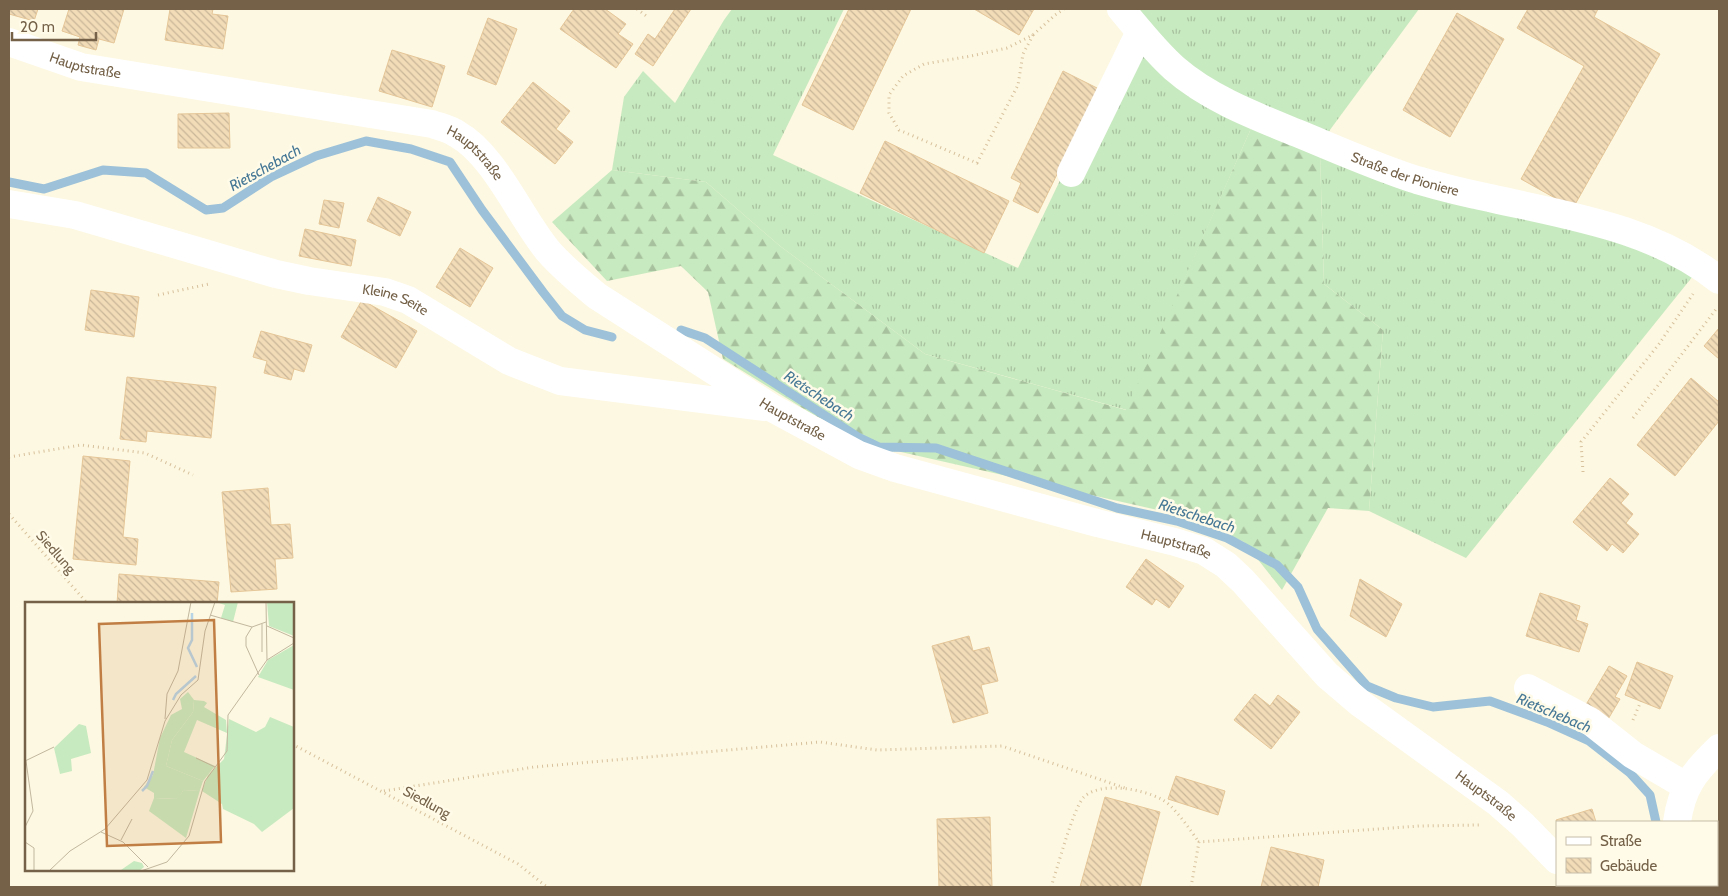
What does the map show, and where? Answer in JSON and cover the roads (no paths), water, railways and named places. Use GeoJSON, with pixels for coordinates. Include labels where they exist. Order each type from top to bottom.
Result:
{"type":"FeatureCollection","features":[{"type":"Feature","properties":{"kind":"street","name":"Straße der Pioniere"},"geometry":{"type":"LineString","coordinates":[[1121,9],[1174,68],[1201,88],[1260,118],[1416,179],[1601,224],[1636,235],[1674,251],[1714,276]]}},
{"type":"Feature","properties":{"kind":"street"},"geometry":{"type":"LineString","coordinates":[[1071,173],[1140,32]]}},
{"type":"Feature","properties":{"kind":"street","name":"Hauptstraße"},"geometry":{"type":"LineString","coordinates":[[9,42],[81,67],[432,124],[457,134],[475,149],[493,169],[548,251],[574,277],[597,296],[772,408],[859,456],[895,468],[1175,542],[1204,551],[1226,564],[1327,675],[1369,710],[1498,803],[1523,825],[1556,859]]}},
{"type":"Feature","properties":{"kind":"street","name":"Kleine Seite"},"geometry":{"type":"LineString","coordinates":[[9,204],[74,215],[276,274],[309,281],[385,292],[408,300],[509,362],[560,381],[772,408]]}},
{"type":"Feature","properties":{"kind":"street"},"geometry":{"type":"LineString","coordinates":[[1528,688],[1590,721],[1633,755],[1686,786]]}},
{"type":"Feature","properties":{"kind":"street"},"geometry":{"type":"LineString","coordinates":[[1677,821],[1686,786],[1700,766],[1719,748]]}},
{"type":"Feature","properties":{"kind":"waterway","name":"Rietschebach"},"geometry":{"type":"LineString","coordinates":[[9,182],[44,189],[103,170],[146,173],[206,210],[223,208],[271,177],[316,156],[366,141],[411,149],[450,162],[482,210],[562,316],[585,330],[612,337]]}},
{"type":"Feature","properties":{"kind":"waterway","name":"Rietschebach"},"geometry":{"type":"LineString","coordinates":[[681,330],[705,338],[858,437],[879,447],[936,448],[1117,508],[1177,521],[1227,538],[1277,565],[1298,587],[1317,629],[1367,686],[1396,698],[1433,707],[1490,701],[1547,722],[1589,741],[1630,773],[1650,795],[1656,821]]}}]}
